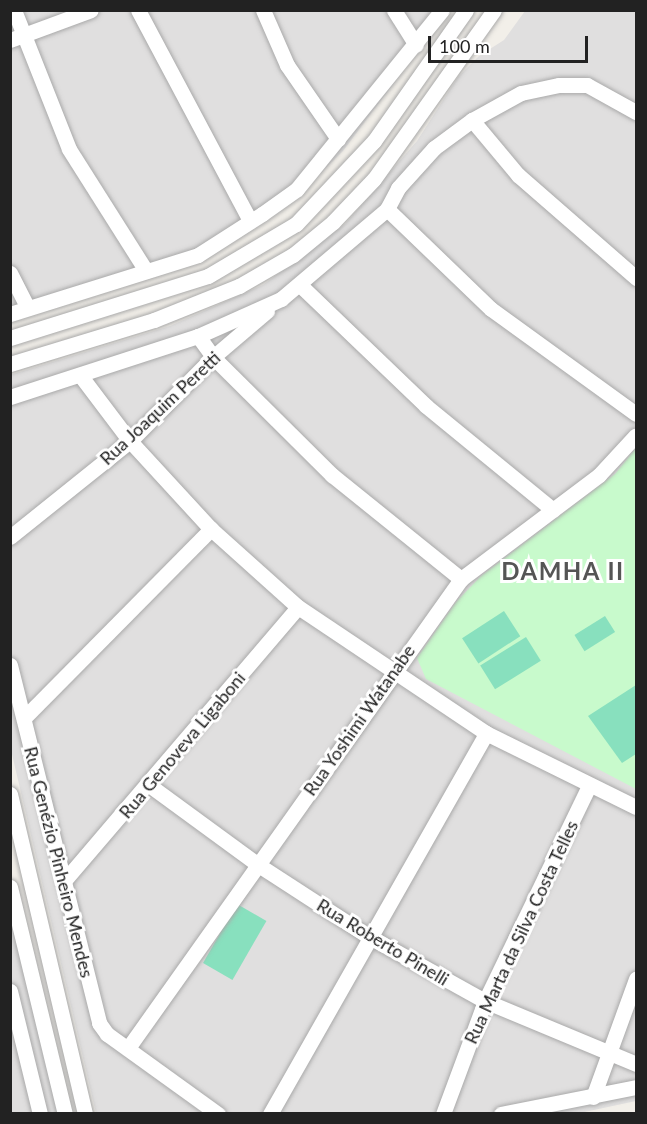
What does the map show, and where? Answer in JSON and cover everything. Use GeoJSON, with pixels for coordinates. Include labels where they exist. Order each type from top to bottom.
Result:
{"type":"FeatureCollection","features":[{"type":"Feature","properties":{"kind":"street"},"geometry":{"type":"LineString","coordinates":[[14,10],[16,38],[69,149],[146,272]]}},
{"type":"Feature","properties":{"kind":"street"},"geometry":{"type":"LineString","coordinates":[[16,38],[92,10]]}},
{"type":"Feature","properties":{"kind":"street"},"geometry":{"type":"LineString","coordinates":[[138,10],[250,221]]}},
{"type":"Feature","properties":{"kind":"street"},"geometry":{"type":"LineString","coordinates":[[263,10],[287,65],[338,140]]}},
{"type":"Feature","properties":{"kind":"street"},"geometry":{"type":"LineString","coordinates":[[394,10],[416,45]]}},
{"type":"Feature","properties":{"kind":"street"},"geometry":{"type":"LineString","coordinates":[[10,314],[198,255],[297,189],[416,45],[442,10]]}},
{"type":"Feature","properties":{"kind":"street"},"geometry":{"type":"LineString","coordinates":[[10,338],[208,276],[296,224],[374,141],[466,10]]}},
{"type":"Feature","properties":{"kind":"street"},"geometry":{"type":"LineString","coordinates":[[10,364],[154,320],[239,286],[293,255],[333,222],[374,179],[494,10]]}},
{"type":"Feature","properties":{"kind":"street"},"geometry":{"type":"LineString","coordinates":[[10,397],[198,336],[281,299],[387,209],[398,188],[434,148],[472,120],[521,93],[560,84],[587,85],[636,112]]}},
{"type":"Feature","properties":{"kind":"street"},"geometry":{"type":"LineString","coordinates":[[472,120],[518,175],[636,278]]}},
{"type":"Feature","properties":{"kind":"street"},"geometry":{"type":"LineString","coordinates":[[387,209],[491,309],[636,414]]}},
{"type":"Feature","properties":{"kind":"street"},"geometry":{"type":"LineString","coordinates":[[10,273],[28,308]]}},
{"type":"Feature","properties":{"kind":"street"},"geometry":{"type":"LineString","coordinates":[[300,285],[426,406],[553,510]]}},
{"type":"Feature","properties":{"kind":"street","name":"Rua Joaquim Peretti"},"geometry":{"type":"LineString","coordinates":[[10,537],[129,441],[213,357],[281,299]]}},
{"type":"Feature","properties":{"kind":"street"},"geometry":{"type":"LineString","coordinates":[[198,336],[213,357],[332,475],[461,579]]}},
{"type":"Feature","properties":{"kind":"street"},"geometry":{"type":"LineString","coordinates":[[80,375],[129,441],[211,529],[298,607],[486,734],[636,807]]}},
{"type":"Feature","properties":{"kind":"street","name":"Rua Yoshimi Watanabe"},"geometry":{"type":"LineString","coordinates":[[128,1048],[392,672],[461,579],[599,475],[636,435]]}},
{"type":"Feature","properties":{"kind":"street"},"geometry":{"type":"LineString","coordinates":[[24,718],[211,529]]}},
{"type":"Feature","properties":{"kind":"street","name":"Rua Genoveva Ligaboni"},"geometry":{"type":"LineString","coordinates":[[64,881],[149,785],[298,607]]}},
{"type":"Feature","properties":{"kind":"street","name":"Rua Genézio Pinheiro Mendes"},"geometry":{"type":"LineString","coordinates":[[10,665],[99,1023],[128,1048]]}},
{"type":"Feature","properties":{"kind":"street"},"geometry":{"type":"LineString","coordinates":[[270,1113],[368,936],[486,734]]}},
{"type":"Feature","properties":{"kind":"street","name":"Rua Roberto Pinelli"},"geometry":{"type":"LineString","coordinates":[[149,785],[257,864],[368,936],[485,1001],[607,1055],[636,1064]]}},
{"type":"Feature","properties":{"kind":"street","name":"Rua Marta da Silva Costa Telles"},"geometry":{"type":"LineString","coordinates":[[443,1113],[485,1001],[589,786]]}},
{"type":"Feature","properties":{"kind":"street"},"geometry":{"type":"LineString","coordinates":[[10,794],[14,826],[85,1113]]}},
{"type":"Feature","properties":{"kind":"street"},"geometry":{"type":"LineString","coordinates":[[10,887],[65,1113]]}},
{"type":"Feature","properties":{"kind":"street"},"geometry":{"type":"LineString","coordinates":[[592,1097],[636,979]]}},
{"type":"Feature","properties":{"kind":"street"},"geometry":{"type":"LineString","coordinates":[[10,991],[18,1051],[40,1113]]}},
{"type":"Feature","properties":{"kind":"street"},"geometry":{"type":"LineString","coordinates":[[128,1048],[218,1113]]}},
{"type":"Feature","properties":{"kind":"street"},"geometry":{"type":"LineString","coordinates":[[501,1113],[636,1087]]}},
{"type":"Feature","properties":{"kind":"shaded area"},"geometry":{"type":"Polygon","coordinates":[[[11,11],[448,11],[343,151],[293,201],[208,256],[11,322],[11,11]]]}},
{"type":"Feature","properties":{"kind":"shaded area"},"geometry":{"type":"Polygon","coordinates":[[[525,11],[636,11],[636,1101],[575,1114],[96,1113],[11,750],[10,375],[170,326],[263,285],[345,224],[417,141],[458,77],[479,56],[504,40],[525,11]]]}},
{"type":"Feature","properties":{"kind":"shaded area"},"geometry":{"type":"Polygon","coordinates":[[[11,906],[58,1113],[11,1113],[11,906]]]}},
{"type":"Feature","properties":{"kind":"green space"},"geometry":{"type":"Polygon","coordinates":[[[636,448],[636,789],[426,679],[417,658],[456,602],[481,576],[615,474],[636,448]]]}},
{"type":"Feature","properties":{"kind":"green space"},"geometry":{"type":"Polygon","coordinates":[[[504,611],[520,636],[478,663],[462,638],[504,611]]]}},
{"type":"Feature","properties":{"kind":"green space"},"geometry":{"type":"Polygon","coordinates":[[[605,616],[615,632],[585,651],[574,635],[605,616]]]}},
{"type":"Feature","properties":{"kind":"green space"},"geometry":{"type":"Polygon","coordinates":[[[526,637],[541,661],[495,689],[480,666],[526,637]]]}},
{"type":"Feature","properties":{"kind":"green space"},"geometry":{"type":"Polygon","coordinates":[[[636,685],[636,754],[622,763],[588,716],[636,685]]]}},
{"type":"Feature","properties":{"kind":"green space"},"geometry":{"type":"Polygon","coordinates":[[[237,904],[266,921],[232,980],[203,963],[237,904]]]}},
{"type":"Feature","properties":{"kind":"district","name":"DAMHA II"},"geometry":{"type":"Point","coordinates":[563,571]}}]}
